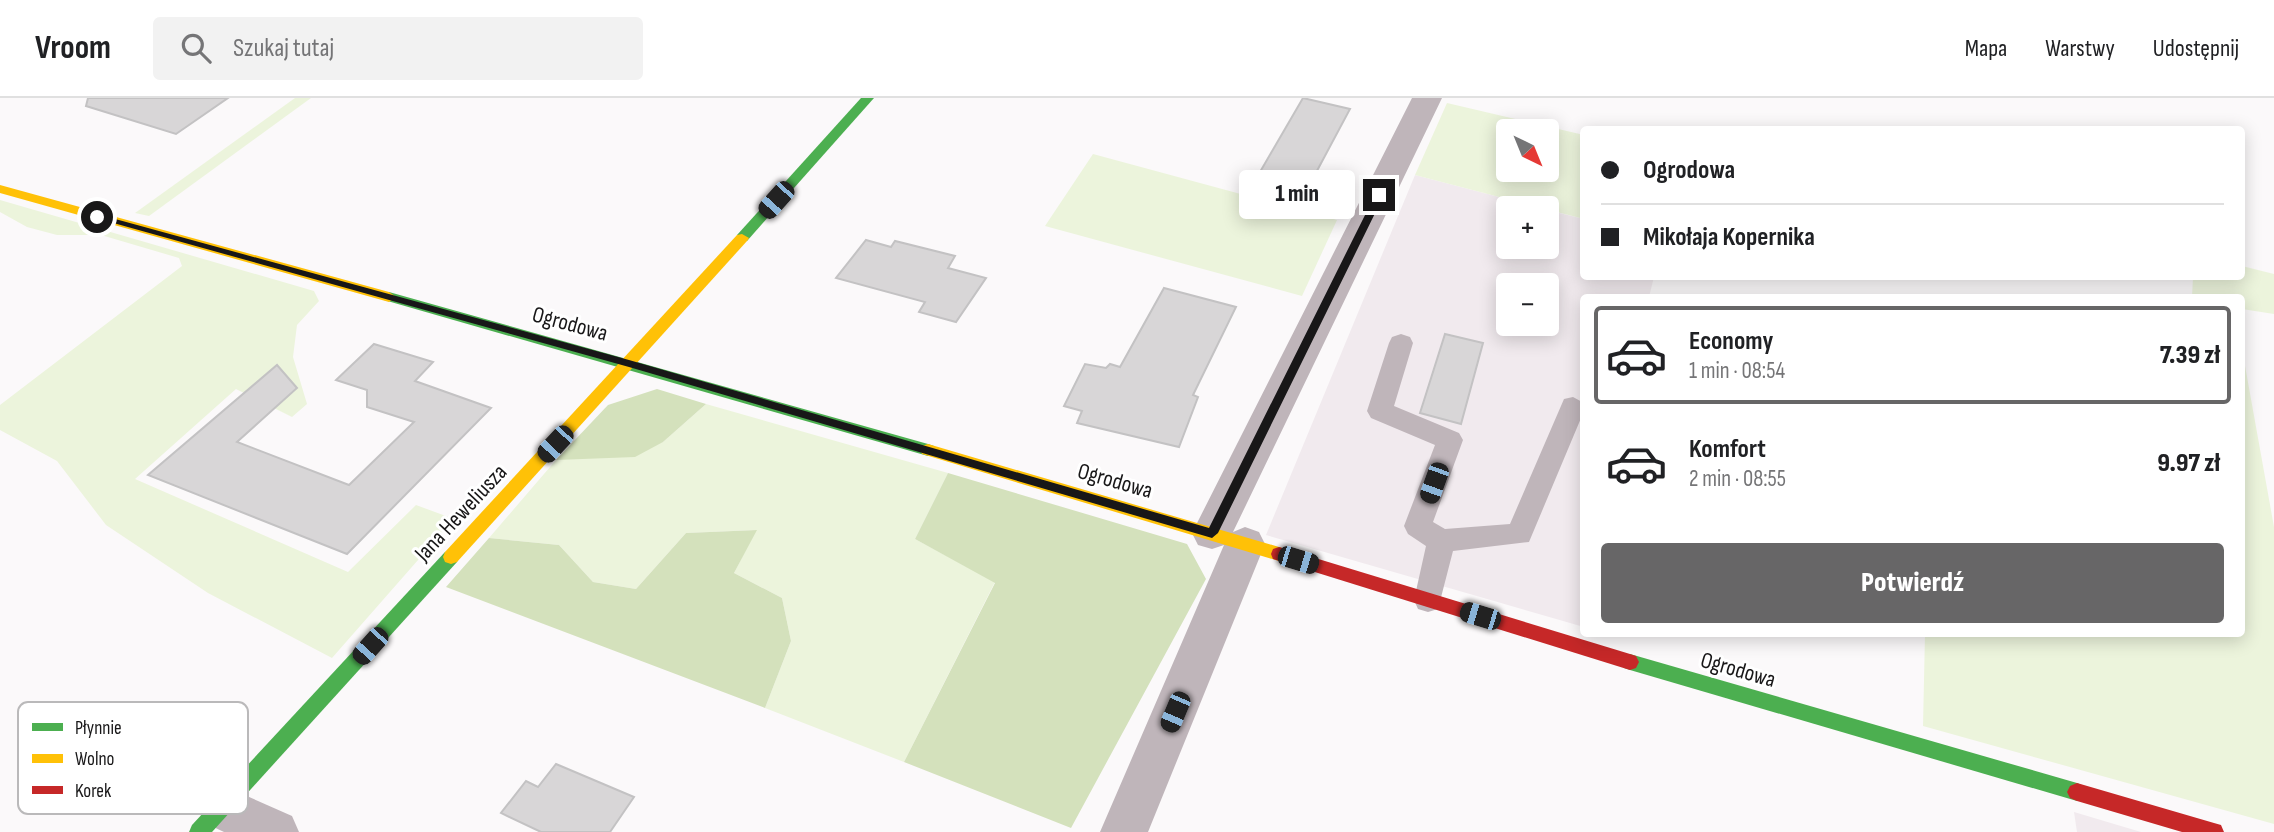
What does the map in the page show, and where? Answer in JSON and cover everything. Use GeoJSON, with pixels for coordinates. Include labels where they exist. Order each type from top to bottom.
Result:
{"type":"FeatureCollection","features":[{"type":"Feature","properties":{"kind":"street","name":"Jana Heweliusza"},"geometry":{"type":"LineString","coordinates":[[248,778],[868,98]]}},
{"type":"Feature","properties":{"kind":"street"},"geometry":{"type":"LineString","coordinates":[[1124,832],[1229,539],[1427,98]]}},
{"type":"Feature","properties":{"kind":"street","name":"Ogrodowa"},"geometry":{"type":"LineString","coordinates":[[0,189],[629,363],[1229,539],[1637,664],[2214,832]]}},
{"type":"Feature","properties":{"kind":"street"},"geometry":{"type":"LineString","coordinates":[[210,819],[275,832]]}},
{"type":"Feature","properties":{"kind":"lane"},"geometry":{"type":"LineString","coordinates":[[1401,343],[1380,411],[1450,440],[1418,526],[1441,541],[1519,534],[1573,406]]}},
{"type":"Feature","properties":{"kind":"lane"},"geometry":{"type":"LineString","coordinates":[[1428,600],[1441,541]]}},
{"type":"Feature","properties":{"kind":"shaded area"},"geometry":{"type":"Polygon","coordinates":[[[1415,175],[1496,196],[1496,259],[1559,259],[1559,213],[1580,218],[1580,280],[1653,280],[1650,294],[1580,294],[1580,626],[1266,535],[1415,175]]]}},
{"type":"Feature","properties":{"kind":"shaded area"},"geometry":{"type":"Polygon","coordinates":[[[2074,812],[2141,832],[2077,832],[2074,812]]]}},
{"type":"Feature","properties":{"kind":"green space"},"geometry":{"type":"Polygon","coordinates":[[[295,98],[311,98],[149,216],[135,213],[295,98]]]}},
{"type":"Feature","properties":{"kind":"green space"},"geometry":{"type":"Polygon","coordinates":[[[1447,103],[1516,119],[1496,119],[1496,182],[1559,182],[1559,129],[1580,134],[1580,218],[1559,212],[1559,196],[1496,196],[1415,175],[1447,103]]]}},
{"type":"Feature","properties":{"kind":"green space"},"geometry":{"type":"Polygon","coordinates":[[[1093,154],[1337,220],[1302,296],[1045,226],[1093,154]]]}},
{"type":"Feature","properties":{"kind":"green space"},"geometry":{"type":"Polygon","coordinates":[[[0,200],[314,291],[319,301],[297,325],[293,357],[307,404],[292,417],[236,389],[135,479],[348,572],[416,505],[454,519],[332,658],[208,593],[106,525],[57,461],[0,430],[0,405],[182,266],[179,258],[101,235],[57,235],[27,227],[0,212],[0,200]]]}},
{"type":"Feature","properties":{"kind":"green space"},"geometry":{"type":"Polygon","coordinates":[[[2245,267],[2274,274],[2274,314],[2245,309],[2245,294],[2192,294],[2193,280],[2245,280],[2245,267]]]}},
{"type":"Feature","properties":{"kind":"green space"},"geometry":{"type":"Polygon","coordinates":[[[2245,366],[2274,527],[2274,824],[1923,726],[1925,637],[2245,637],[2245,366]]]}},
{"type":"Feature","properties":{"kind":"green space"},"geometry":{"type":"Polygon","coordinates":[[[657,389],[706,404],[663,442],[635,457],[556,460],[608,405],[657,389]]]}},
{"type":"Feature","properties":{"kind":"green space"},"geometry":{"type":"Polygon","coordinates":[[[706,404],[948,473],[915,539],[995,582],[904,762],[765,708],[791,641],[782,598],[734,573],[756,530],[686,533],[636,589],[593,582],[559,545],[489,538],[556,460],[663,442],[706,404]]]}},
{"type":"Feature","properties":{"kind":"green space"},"geometry":{"type":"Polygon","coordinates":[[[948,473],[1187,544],[1206,579],[1071,828],[904,762],[995,583],[915,539],[948,473]]]}},
{"type":"Feature","properties":{"kind":"green space"},"geometry":{"type":"Polygon","coordinates":[[[757,530],[734,573],[782,598],[791,641],[765,708],[446,587],[489,538],[559,545],[593,582],[636,589],[686,533],[757,530]]]}},
{"type":"Feature","properties":{"kind":"building"},"geometry":{"type":"Polygon","coordinates":[[[88,98],[228,98],[176,134],[86,106],[88,98]]]}},
{"type":"Feature","properties":{"kind":"building"},"geometry":{"type":"Polygon","coordinates":[[[1303,98],[1350,109],[1303,197],[1253,184],[1303,98]]]}},
{"type":"Feature","properties":{"kind":"building"},"geometry":{"type":"Polygon","coordinates":[[[866,240],[891,247],[895,241],[955,256],[948,268],[986,278],[956,322],[919,312],[925,302],[836,278],[866,240]]]}},
{"type":"Feature","properties":{"kind":"building"},"geometry":{"type":"Polygon","coordinates":[[[1164,288],[1236,307],[1193,395],[1198,397],[1179,447],[1077,423],[1082,411],[1064,406],[1085,364],[1106,368],[1110,364],[1120,367],[1164,288]]]}},
{"type":"Feature","properties":{"kind":"building"},"geometry":{"type":"Polygon","coordinates":[[[1445,334],[1483,343],[1461,424],[1420,413],[1445,334]]]}},
{"type":"Feature","properties":{"kind":"building"},"geometry":{"type":"Polygon","coordinates":[[[374,344],[433,362],[415,381],[491,408],[347,554],[148,475],[277,365],[297,388],[237,442],[349,485],[414,422],[367,407],[367,390],[336,380],[374,344]]]}},
{"type":"Feature","properties":{"kind":"building"},"geometry":{"type":"Polygon","coordinates":[[[556,764],[634,797],[610,832],[541,832],[501,813],[526,781],[538,787],[556,764]]]}},
{"type":"Feature","properties":{"kind":"traffic: fast"},"geometry":{"type":"LineString","coordinates":[[742,238],[868,98]]}},
{"type":"Feature","properties":{"kind":"traffic: fast"},"geometry":{"type":"LineString","coordinates":[[389,297],[928,450]]}},
{"type":"Feature","properties":{"kind":"traffic: fast"},"geometry":{"type":"LineString","coordinates":[[248,779],[451,557]]}},
{"type":"Feature","properties":{"kind":"traffic: fast"},"geometry":{"type":"LineString","coordinates":[[1630,662],[2077,792]]}},
{"type":"Feature","properties":{"kind":"traffic: fast"},"geometry":{"type":"LineString","coordinates":[[199,832],[215,814]]}},
{"type":"Feature","properties":{"kind":"traffic: slow"},"geometry":{"type":"LineString","coordinates":[[0,189],[389,297]]}},
{"type":"Feature","properties":{"kind":"traffic: slow"},"geometry":{"type":"LineString","coordinates":[[451,557],[742,238]]}},
{"type":"Feature","properties":{"kind":"traffic: slow"},"geometry":{"type":"LineString","coordinates":[[928,450],[1279,554]]}},
{"type":"Feature","properties":{"kind":"traffic: jam"},"geometry":{"type":"LineString","coordinates":[[1279,554],[1630,662]]}},
{"type":"Feature","properties":{"kind":"traffic: jam"},"geometry":{"type":"LineString","coordinates":[[2077,792],[2214,832]]}},
{"type":"Feature","properties":{"kind":"route"},"geometry":{"type":"LineString","coordinates":[[97,217],[629,363],[1212,533],[1379,195]]}}]}
